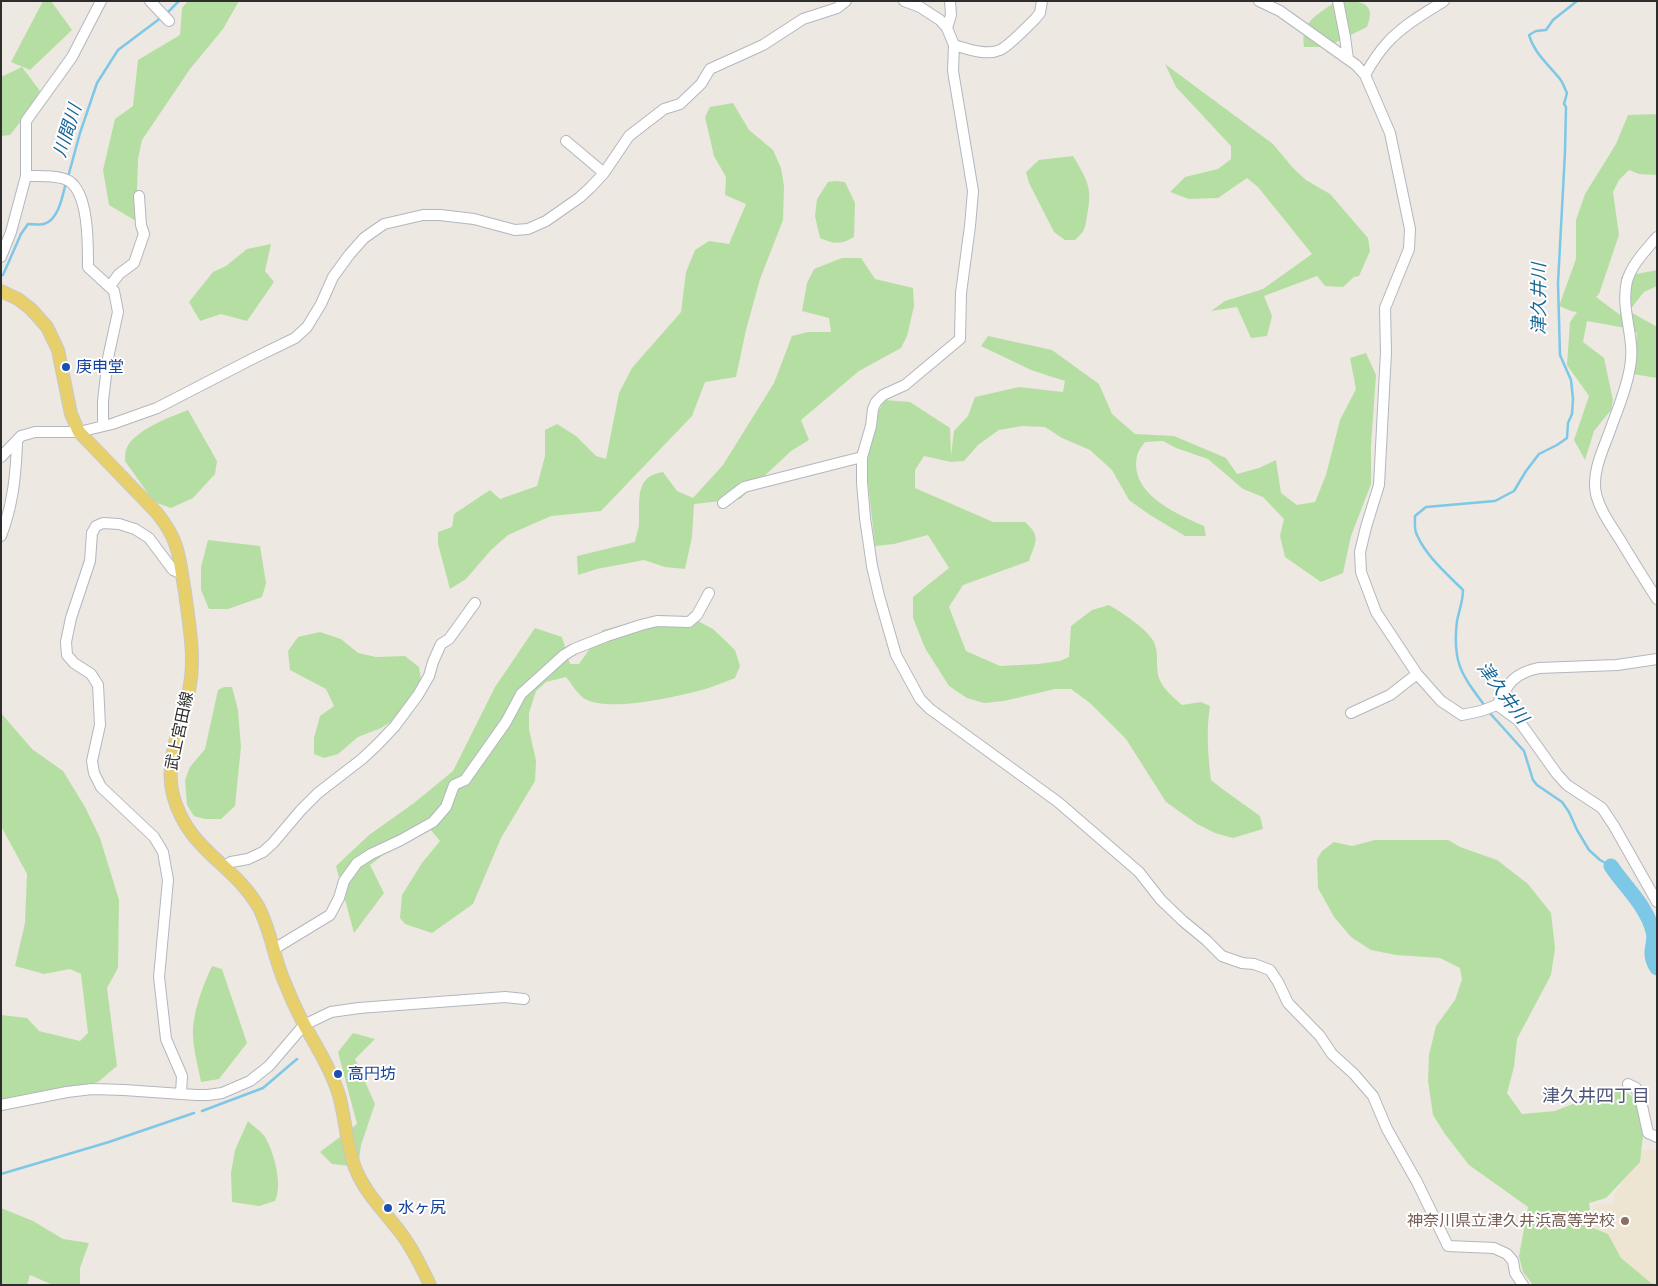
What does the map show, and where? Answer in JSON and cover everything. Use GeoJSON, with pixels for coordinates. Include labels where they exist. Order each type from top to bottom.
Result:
{"type":"FeatureCollection","features":[{"type":"Feature","properties":{"kind":"main road","name":"武上宮田線"},"geometry":{"type":"LineString","coordinates":[[1,291],[18,299],[31,309],[47,327],[58,350],[71,414],[79,432],[157,513],[167,526],[177,548],[192,643],[193,662],[189,690],[173,752],[171,783],[175,803],[186,826],[198,843],[246,889],[258,906],[284,981],[304,1025],[323,1056],[335,1084],[342,1109],[349,1151],[360,1179],[371,1198],[408,1243],[430,1285]]}},
{"type":"Feature","properties":{"kind":"street"},"geometry":{"type":"LineString","coordinates":[[1,257],[11,232],[26,176],[26,121],[72,56],[101,1]]}},
{"type":"Feature","properties":{"kind":"street"},"geometry":{"type":"LineString","coordinates":[[150,1],[169,21]]}},
{"type":"Feature","properties":{"kind":"street"},"geometry":{"type":"LineString","coordinates":[[1,456],[21,436],[35,432],[79,432],[157,408],[295,338],[308,327],[333,278],[349,255],[364,238],[384,224],[423,215],[440,215],[474,219],[515,230],[528,229],[546,220],[578,198],[604,173],[629,136],[664,109],[680,104],[701,84],[710,69],[763,45],[804,19],[837,8],[846,1]]}},
{"type":"Feature","properties":{"kind":"street"},"geometry":{"type":"LineString","coordinates":[[904,1],[931,13],[947,28],[954,45],[953,71],[973,192],[961,293],[960,339],[905,385],[883,395],[876,402],[862,457],[864,509],[872,566],[896,655],[920,699],[930,709],[1058,802],[1139,872],[1161,900],[1222,956],[1270,970],[1288,1003],[1320,1036],[1332,1054],[1354,1074],[1373,1096],[1387,1129],[1448,1246],[1488,1247],[1508,1254],[1513,1262],[1515,1273],[1523,1285]]}},
{"type":"Feature","properties":{"kind":"street"},"geometry":{"type":"LineString","coordinates":[[947,28],[952,15],[950,1]]}},
{"type":"Feature","properties":{"kind":"street"},"geometry":{"type":"LineString","coordinates":[[954,45],[971,50],[990,52],[1001,50],[1035,19],[1040,13],[1042,1]]}},
{"type":"Feature","properties":{"kind":"street"},"geometry":{"type":"LineString","coordinates":[[1258,1],[1280,11],[1348,58],[1365,75],[1390,133],[1410,229],[1409,249],[1385,308],[1386,352],[1379,485],[1360,552],[1361,572],[1376,612],[1417,674],[1441,701],[1462,715],[1497,705],[1511,682],[1518,674],[1527,670],[1617,665],[1657,659]]}},
{"type":"Feature","properties":{"kind":"street"},"geometry":{"type":"LineString","coordinates":[[1338,1],[1348,58]]}},
{"type":"Feature","properties":{"kind":"street"},"geometry":{"type":"LineString","coordinates":[[1365,75],[1388,42],[1401,30],[1444,1]]}},
{"type":"Feature","properties":{"kind":"street"},"geometry":{"type":"LineString","coordinates":[[566,141],[604,173]]}},
{"type":"Feature","properties":{"kind":"street"},"geometry":{"type":"LineString","coordinates":[[26,176],[58,178],[70,181],[82,197],[88,241],[88,267],[114,290],[118,312],[102,401],[102,426]]}},
{"type":"Feature","properties":{"kind":"street"},"geometry":{"type":"LineString","coordinates":[[110,286],[119,274],[134,263],[144,234],[141,224],[139,196]]}},
{"type":"Feature","properties":{"kind":"street"},"geometry":{"type":"LineString","coordinates":[[1657,237],[1636,263],[1627,281],[1626,309],[1631,341],[1630,366],[1623,395],[1604,444],[1595,486],[1604,514],[1657,599]]}},
{"type":"Feature","properties":{"kind":"street"},"geometry":{"type":"LineString","coordinates":[[1,536],[7,522],[16,475],[17,442]]}},
{"type":"Feature","properties":{"kind":"street"},"geometry":{"type":"LineString","coordinates":[[723,503],[744,487],[781,476],[862,457]]}},
{"type":"Feature","properties":{"kind":"street"},"geometry":{"type":"LineString","coordinates":[[181,1094],[182,1076],[166,1039],[159,977],[168,880],[163,852],[154,837],[101,787],[94,773],[92,760],[100,725],[98,685],[91,674],[74,664],[67,655],[66,642],[71,618],[90,561],[92,533],[96,526],[103,523],[135,528],[149,538],[173,570],[182,574]]}},
{"type":"Feature","properties":{"kind":"street"},"geometry":{"type":"LineString","coordinates":[[274,949],[330,916],[339,898],[344,881],[350,871],[361,860],[433,822],[446,807],[454,785],[465,780],[506,722],[521,694],[562,656],[574,649],[641,625],[657,621],[689,622],[697,615],[709,593]]}},
{"type":"Feature","properties":{"kind":"street"},"geometry":{"type":"LineString","coordinates":[[223,867],[232,862],[248,859],[263,852],[318,793],[362,759],[383,739],[418,695],[441,644],[450,639],[475,603]]}},
{"type":"Feature","properties":{"kind":"street"},"geometry":{"type":"LineString","coordinates":[[1350,713],[1390,695],[1417,674]]}},
{"type":"Feature","properties":{"kind":"street"},"geometry":{"type":"LineString","coordinates":[[1497,705],[1519,721],[1567,785],[1602,808],[1657,902]]}},
{"type":"Feature","properties":{"kind":"street"},"geometry":{"type":"LineString","coordinates":[[1,1105],[92,1090],[208,1095],[222,1093],[244,1085],[269,1066],[304,1025],[331,1012],[359,1008],[504,997],[524,999]]}},
{"type":"Feature","properties":{"kind":"street"},"geometry":{"type":"LineString","coordinates":[[1628,1084],[1636,1088],[1641,1101],[1648,1134],[1657,1137]]}},
{"type":"Feature","properties":{"kind":"shaded area","name":"神奈川県立津久井浜高等学校"},"geometry":{"type":"Polygon","coordinates":[[[1657,1149],[1657,1285],[1631,1285],[1595,1234],[1593,1209],[1595,1205],[1614,1204],[1614,1195],[1643,1151],[1657,1149]]]}},
{"type":"Feature","properties":{"kind":"green space"},"geometry":{"type":"Polygon","coordinates":[[[43,1],[51,1],[72,30],[30,70],[11,62],[43,1]]]}},
{"type":"Feature","properties":{"kind":"green space"},"geometry":{"type":"Polygon","coordinates":[[[188,1],[239,1],[223,29],[190,69],[142,140],[138,159],[136,221],[109,205],[103,170],[115,119],[133,106],[138,60],[180,35],[182,8],[188,1]]]}},
{"type":"Feature","properties":{"kind":"green space"},"geometry":{"type":"Polygon","coordinates":[[[1336,1],[1358,2],[1368,7],[1370,18],[1367,27],[1326,47],[1304,47],[1303,38],[1308,25],[1317,15],[1336,1]]]}},
{"type":"Feature","properties":{"kind":"green space"},"geometry":{"type":"Polygon","coordinates":[[[1165,64],[1273,144],[1306,180],[1330,194],[1368,238],[1370,251],[1359,276],[1354,277],[1343,287],[1325,286],[1317,276],[1264,296],[1272,316],[1267,336],[1251,338],[1237,307],[1211,311],[1225,301],[1263,289],[1312,254],[1258,187],[1247,178],[1218,198],[1189,199],[1170,192],[1185,177],[1218,169],[1231,159],[1231,146],[1176,87],[1165,64]]]}},
{"type":"Feature","properties":{"kind":"green space"},"geometry":{"type":"Polygon","coordinates":[[[22,67],[40,91],[10,135],[1,136],[1,77],[22,67]]]}},
{"type":"Feature","properties":{"kind":"green space"},"geometry":{"type":"Polygon","coordinates":[[[733,103],[749,130],[773,150],[781,168],[784,186],[783,220],[760,279],[736,377],[705,382],[692,416],[601,511],[551,516],[508,535],[491,550],[466,579],[450,589],[438,544],[438,532],[452,527],[454,514],[490,490],[500,499],[537,486],[545,456],[545,430],[557,424],[576,436],[596,456],[606,459],[619,393],[632,368],[681,312],[686,272],[695,250],[709,241],[729,244],[746,204],[725,195],[726,177],[714,156],[705,117],[710,107],[733,103]]]}},
{"type":"Feature","properties":{"kind":"green space"},"geometry":{"type":"Polygon","coordinates":[[[1657,114],[1657,175],[1639,174],[1629,170],[1619,180],[1613,192],[1619,235],[1599,294],[1596,297],[1620,315],[1621,277],[1657,270],[1657,286],[1644,292],[1629,311],[1657,327],[1657,378],[1633,374],[1637,333],[1631,329],[1587,321],[1583,342],[1604,358],[1613,400],[1611,410],[1594,431],[1585,460],[1574,440],[1589,396],[1567,365],[1570,322],[1577,312],[1559,306],[1576,259],[1576,220],[1585,194],[1616,144],[1628,115],[1657,114]]]}},
{"type":"Feature","properties":{"kind":"green space"},"geometry":{"type":"Polygon","coordinates":[[[1073,156],[1088,184],[1089,206],[1083,232],[1075,240],[1065,240],[1054,232],[1029,183],[1026,172],[1039,160],[1073,156]]]}},
{"type":"Feature","properties":{"kind":"green space"},"geometry":{"type":"Polygon","coordinates":[[[828,182],[845,182],[855,203],[854,237],[837,243],[820,238],[815,216],[817,199],[828,182]]]}},
{"type":"Feature","properties":{"kind":"green space"},"geometry":{"type":"Polygon","coordinates":[[[271,244],[265,271],[274,282],[247,321],[221,314],[200,321],[189,302],[213,272],[226,266],[247,249],[271,244]]]}},
{"type":"Feature","properties":{"kind":"green space"},"geometry":{"type":"Polygon","coordinates":[[[842,258],[861,258],[875,279],[913,288],[914,306],[907,336],[901,348],[859,371],[801,420],[809,440],[791,451],[740,499],[694,504],[692,537],[685,569],[665,567],[644,560],[597,569],[578,575],[577,556],[635,542],[639,525],[640,491],[647,479],[654,474],[663,472],[677,491],[693,498],[723,465],[774,383],[792,336],[808,332],[831,332],[829,318],[802,311],[807,283],[814,269],[842,258]]]}},
{"type":"Feature","properties":{"kind":"green space"},"geometry":{"type":"Polygon","coordinates":[[[988,336],[1052,350],[1099,384],[1112,414],[1135,434],[1174,436],[1226,458],[1237,474],[1259,468],[1276,460],[1281,493],[1297,505],[1315,502],[1326,475],[1340,420],[1356,389],[1350,358],[1366,353],[1376,375],[1371,445],[1371,484],[1351,536],[1343,573],[1321,582],[1285,557],[1280,536],[1284,519],[1263,497],[1243,489],[1208,459],[1176,448],[1163,441],[1145,442],[1139,450],[1136,469],[1140,481],[1157,501],[1204,526],[1206,536],[1185,536],[1150,515],[1129,500],[1112,470],[1090,450],[1062,438],[1045,427],[1022,426],[999,430],[978,445],[964,461],[951,462],[924,456],[915,470],[915,488],[993,522],[1025,522],[1034,532],[1036,540],[1029,561],[963,585],[949,607],[966,651],[1000,666],[1060,661],[1069,657],[1071,626],[1092,610],[1109,605],[1138,625],[1152,639],[1157,653],[1159,678],[1172,696],[1182,705],[1201,702],[1210,706],[1208,743],[1211,780],[1260,816],[1263,829],[1233,838],[1215,833],[1197,824],[1166,802],[1126,739],[1090,703],[1071,689],[1055,689],[1004,701],[984,703],[967,698],[949,686],[925,648],[913,618],[913,597],[949,568],[928,535],[894,544],[875,546],[867,474],[869,427],[885,400],[910,402],[950,428],[951,456],[954,431],[968,416],[975,397],[1019,387],[1063,392],[1065,381],[1031,370],[981,346],[988,336]]]}},
{"type":"Feature","properties":{"kind":"green space"},"geometry":{"type":"Polygon","coordinates":[[[188,410],[217,461],[215,474],[193,498],[171,508],[154,502],[125,461],[125,453],[130,443],[144,431],[188,410]]]}},
{"type":"Feature","properties":{"kind":"green space"},"geometry":{"type":"Polygon","coordinates":[[[208,540],[260,546],[266,583],[262,597],[228,609],[209,609],[201,590],[201,567],[208,540]]]}},
{"type":"Feature","properties":{"kind":"green space"},"geometry":{"type":"Polygon","coordinates":[[[661,615],[694,619],[713,629],[735,650],[740,666],[735,678],[703,690],[626,704],[598,703],[587,700],[578,693],[566,677],[546,682],[536,691],[529,713],[529,729],[536,761],[535,781],[501,838],[473,904],[432,933],[405,924],[400,918],[402,895],[422,863],[440,841],[425,823],[370,865],[384,893],[354,933],[336,866],[369,835],[414,803],[453,771],[495,687],[535,628],[562,637],[570,664],[579,664],[603,630],[661,615]]]}},
{"type":"Feature","properties":{"kind":"green space"},"geometry":{"type":"Polygon","coordinates":[[[320,632],[341,639],[358,653],[376,657],[405,656],[419,667],[422,687],[415,706],[381,728],[358,737],[338,754],[324,758],[314,754],[314,738],[320,716],[334,706],[326,689],[290,670],[288,651],[298,637],[320,632]]]}},
{"type":"Feature","properties":{"kind":"green space"},"geometry":{"type":"Polygon","coordinates":[[[224,687],[232,687],[238,710],[241,747],[235,806],[221,819],[205,819],[194,816],[187,805],[185,780],[190,767],[205,749],[218,690],[224,687]]]}},
{"type":"Feature","properties":{"kind":"green space"},"geometry":{"type":"Polygon","coordinates":[[[1,713],[32,749],[63,771],[85,807],[100,838],[119,900],[118,968],[107,988],[117,1066],[98,1082],[1,1101],[1,1015],[27,1018],[39,1031],[80,1041],[88,1033],[81,974],[70,969],[44,974],[15,966],[25,923],[27,874],[1,826],[1,713]]]}},
{"type":"Feature","properties":{"kind":"green space"},"geometry":{"type":"Polygon","coordinates":[[[1375,840],[1448,840],[1460,847],[1497,860],[1528,884],[1551,913],[1555,948],[1551,975],[1517,1039],[1514,1067],[1507,1093],[1522,1114],[1555,1111],[1620,1088],[1636,1099],[1644,1127],[1640,1162],[1606,1198],[1589,1203],[1593,1228],[1608,1234],[1621,1258],[1651,1283],[1657,1285],[1533,1285],[1523,1272],[1519,1256],[1528,1207],[1469,1165],[1433,1115],[1428,1081],[1429,1055],[1436,1026],[1455,1000],[1462,979],[1460,968],[1440,958],[1396,955],[1371,950],[1351,937],[1334,917],[1318,888],[1317,859],[1322,851],[1334,842],[1352,846],[1375,840]]]}},
{"type":"Feature","properties":{"kind":"green space"},"geometry":{"type":"Polygon","coordinates":[[[212,966],[222,969],[247,1043],[219,1079],[201,1082],[194,1049],[193,1028],[200,996],[212,966]]]}},
{"type":"Feature","properties":{"kind":"green space"},"geometry":{"type":"Polygon","coordinates":[[[353,1033],[375,1039],[355,1059],[375,1104],[361,1145],[359,1160],[350,1166],[332,1164],[320,1152],[357,1124],[338,1052],[353,1033]]]}},
{"type":"Feature","properties":{"kind":"green space"},"geometry":{"type":"Polygon","coordinates":[[[248,1121],[265,1137],[274,1160],[278,1178],[275,1201],[259,1206],[232,1202],[231,1173],[235,1150],[248,1121]]]}},
{"type":"Feature","properties":{"kind":"green space"},"geometry":{"type":"Polygon","coordinates":[[[1,1208],[33,1221],[63,1239],[89,1243],[80,1268],[80,1285],[53,1285],[30,1275],[27,1285],[1,1285],[1,1208]]]}},
{"type":"Feature","properties":{"kind":"waterway","name":"川間川"},"geometry":{"type":"LineString","coordinates":[[166,14],[179,1]]}},
{"type":"Feature","properties":{"kind":"waterway","name":"津久井川"},"geometry":{"type":"LineString","coordinates":[[1485,706],[1464,676],[1457,657],[1457,621],[1463,590],[1437,564],[1421,543],[1416,533],[1415,516],[1426,507],[1495,501],[1514,491],[1539,454],[1567,438],[1573,399],[1571,380],[1560,355],[1558,283],[1565,152],[1566,107],[1564,104],[1567,93],[1560,79],[1538,53],[1529,35],[1536,31],[1546,30],[1553,20],[1577,1]]}},
{"type":"Feature","properties":{"kind":"waterway","name":"川間川"},"geometry":{"type":"LineString","coordinates":[[68,177],[80,133],[97,83],[118,50],[162,17]]}},
{"type":"Feature","properties":{"kind":"waterway","name":"川間川"},"geometry":{"type":"LineString","coordinates":[[1,275],[3,275],[21,234],[28,224],[44,224],[49,222],[57,212],[66,182]]}},
{"type":"Feature","properties":{"kind":"waterway","name":"津久井川"},"geometry":{"type":"LineString","coordinates":[[1488,711],[1524,751],[1533,780],[1537,785],[1562,802],[1589,850],[1600,860],[1611,866]]}},
{"type":"Feature","properties":{"kind":"waterway","name":"津久井川"},"geometry":{"type":"LineString","coordinates":[[1611,866],[1640,905],[1650,922],[1654,936],[1652,957],[1657,968]]}},
{"type":"Feature","properties":{"kind":"waterway"},"geometry":{"type":"LineString","coordinates":[[202,1111],[263,1088],[297,1059]]}},
{"type":"Feature","properties":{"kind":"waterway"},"geometry":{"type":"LineString","coordinates":[[1,1174],[109,1142],[194,1113]]}},
{"type":"Feature","properties":{"kind":"place","name":"庚申堂"},"geometry":{"type":"Point","coordinates":[66,367]}},
{"type":"Feature","properties":{"kind":"place","name":"高円坊"},"geometry":{"type":"Point","coordinates":[338,1074]}},
{"type":"Feature","properties":{"kind":"place","name":"水ヶ尻"},"geometry":{"type":"Point","coordinates":[388,1208]}},
{"type":"Feature","properties":{"kind":"place","name":"神奈川県立津久井浜高等学校"},"geometry":{"type":"Point","coordinates":[1625,1221]}},
{"type":"Feature","properties":{"kind":"district","name":"津久井四丁目"},"geometry":{"type":"Point","coordinates":[1596,1097]}}]}
